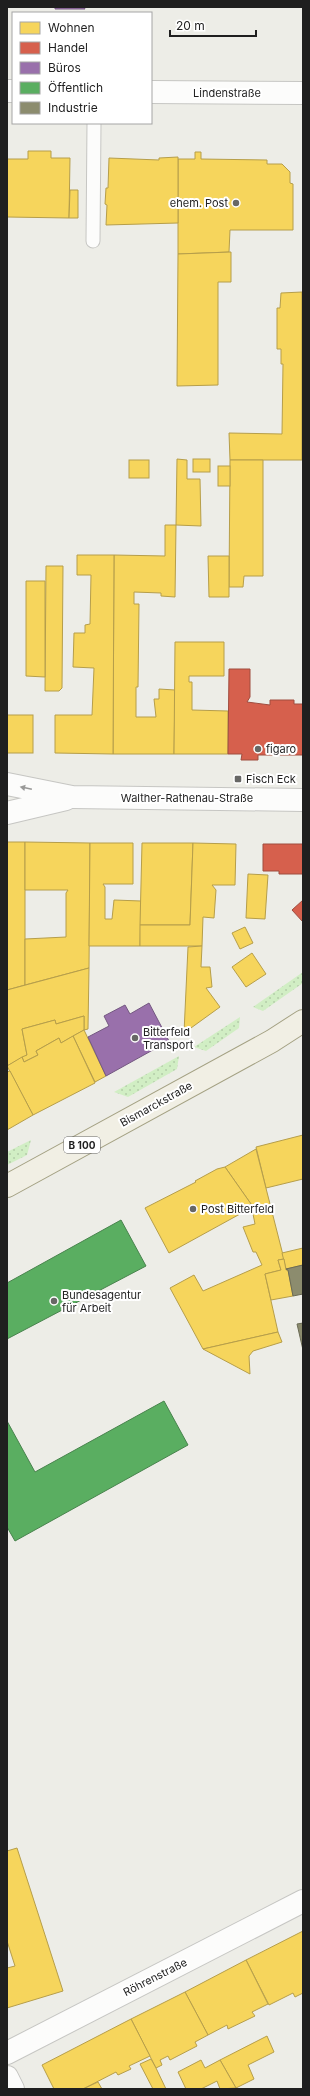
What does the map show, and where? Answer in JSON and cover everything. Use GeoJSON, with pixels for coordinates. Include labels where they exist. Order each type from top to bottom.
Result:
{"type":"FeatureCollection","features":[{"type":"Feature","properties":{"kind":"main road","name":"Bismarckstraße"},"geometry":{"type":"LineString","coordinates":[[7,1186],[272,1041],[303,1021]]}},
{"type":"Feature","properties":{"kind":"street","name":"Lindenstraße"},"geometry":{"type":"LineString","coordinates":[[152,92],[303,94]]}},
{"type":"Feature","properties":{"kind":"street","name":"Walther-Rathenau-Straße"},"geometry":{"type":"LineString","coordinates":[[7,784],[72,797],[303,800]]}},
{"type":"Feature","properties":{"kind":"street","name":"Walther-Rathenau-Straße"},"geometry":{"type":"LineString","coordinates":[[7,813],[72,797]]}},
{"type":"Feature","properties":{"kind":"street","name":"Röhrenstraße"},"geometry":{"type":"LineString","coordinates":[[7,2054],[303,1901]]}},
{"type":"Feature","properties":{"kind":"street"},"geometry":{"type":"LineString","coordinates":[[7,2077],[13,2089]]}},
{"type":"Feature","properties":{"kind":"lane"},"geometry":{"type":"LineString","coordinates":[[93,241],[94,124]]}},
{"type":"Feature","properties":{"kind":"green space"},"geometry":{"type":"Polygon","coordinates":[[[303,972],[303,983],[263,1011],[253,1007],[303,972]]]}},
{"type":"Feature","properties":{"kind":"green space"},"geometry":{"type":"Polygon","coordinates":[[[240,1017],[239,1028],[206,1051],[194,1047],[240,1017]]]}},
{"type":"Feature","properties":{"kind":"green space"},"geometry":{"type":"Polygon","coordinates":[[[179,1056],[177,1069],[128,1097],[114,1092],[179,1056]]]}},
{"type":"Feature","properties":{"kind":"green space"},"geometry":{"type":"Polygon","coordinates":[[[31,1140],[27,1155],[7,1165],[7,1152],[31,1140]]]}},
{"type":"Feature","properties":{"kind":"building: Wohnen"},"geometry":{"type":"Polygon","coordinates":[[[28,151],[51,151],[51,158],[70,158],[69,218],[7,217],[7,159],[28,159],[28,151]]]}},
{"type":"Feature","properties":{"kind":"building: Wohnen","name":"ehem. Post"},"geometry":{"type":"Polygon","coordinates":[[[195,152],[201,152],[201,159],[267,160],[267,164],[282,164],[290,172],[290,183],[293,184],[293,230],[230,230],[229,252],[178,254],[178,159],[195,159],[195,152]]]}},
{"type":"Feature","properties":{"kind":"building: Wohnen"},"geometry":{"type":"Polygon","coordinates":[[[178,157],[178,223],[106,225],[107,205],[105,204],[106,188],[108,188],[109,158],[159,160],[159,158],[178,157]]]}},
{"type":"Feature","properties":{"kind":"building: Wohnen"},"geometry":{"type":"Polygon","coordinates":[[[70,190],[78,190],[78,218],[69,218],[70,190]]]}},
{"type":"Feature","properties":{"kind":"building: Wohnen"},"geometry":{"type":"Polygon","coordinates":[[[231,252],[231,282],[218,282],[218,385],[177,386],[178,254],[231,252]]]}},
{"type":"Feature","properties":{"kind":"building: Wohnen"},"geometry":{"type":"Polygon","coordinates":[[[302,292],[302,460],[230,460],[229,433],[282,434],[283,364],[281,364],[281,349],[277,349],[277,308],[280,308],[281,293],[302,292]]]}},
{"type":"Feature","properties":{"kind":"building: Wohnen"},"geometry":{"type":"Polygon","coordinates":[[[177,459],[187,460],[187,479],[200,479],[201,526],[176,525],[177,459]]]}},
{"type":"Feature","properties":{"kind":"building: Wohnen"},"geometry":{"type":"Polygon","coordinates":[[[193,459],[210,459],[210,472],[193,472],[193,459]]]}},
{"type":"Feature","properties":{"kind":"building: Wohnen"},"geometry":{"type":"Polygon","coordinates":[[[129,460],[149,460],[149,478],[129,478],[129,460]]]}},
{"type":"Feature","properties":{"kind":"building: Wohnen"},"geometry":{"type":"Polygon","coordinates":[[[230,460],[263,460],[263,576],[244,576],[243,587],[229,587],[230,460]]]}},
{"type":"Feature","properties":{"kind":"building: Wohnen"},"geometry":{"type":"Polygon","coordinates":[[[218,466],[230,466],[230,486],[218,486],[218,466]]]}},
{"type":"Feature","properties":{"kind":"building: Wohnen"},"geometry":{"type":"Polygon","coordinates":[[[165,525],[176,525],[175,597],[161,596],[161,593],[134,592],[134,604],[139,604],[138,687],[136,687],[136,717],[156,717],[154,699],[159,699],[159,689],[175,690],[174,754],[113,754],[114,555],[165,556],[165,525]]]}},
{"type":"Feature","properties":{"kind":"building: Wohnen"},"geometry":{"type":"Polygon","coordinates":[[[77,555],[114,555],[113,754],[55,753],[55,715],[92,715],[94,668],[73,667],[74,633],[85,633],[85,625],[90,624],[91,575],[77,575],[77,555]]]}},
{"type":"Feature","properties":{"kind":"building: Wohnen"},"geometry":{"type":"Polygon","coordinates":[[[208,556],[229,556],[229,597],[209,597],[208,556]]]}},
{"type":"Feature","properties":{"kind":"building: Wohnen"},"geometry":{"type":"Polygon","coordinates":[[[46,566],[63,566],[62,688],[59,691],[45,691],[46,566]]]}},
{"type":"Feature","properties":{"kind":"building: Wohnen"},"geometry":{"type":"Polygon","coordinates":[[[26,581],[45,581],[45,677],[26,676],[26,581]]]}},
{"type":"Feature","properties":{"kind":"building: Wohnen"},"geometry":{"type":"Polygon","coordinates":[[[175,642],[224,642],[224,676],[189,676],[189,682],[192,682],[192,710],[228,711],[228,754],[174,754],[175,642]]]}},
{"type":"Feature","properties":{"kind":"building: Wohnen"},"geometry":{"type":"Polygon","coordinates":[[[7,715],[33,715],[33,753],[7,753],[7,715]]]}},
{"type":"Feature","properties":{"kind":"building: Wohnen"},"geometry":{"type":"Polygon","coordinates":[[[7,842],[25,842],[25,985],[7,990],[7,842]]]}},
{"type":"Feature","properties":{"kind":"building: Wohnen"},"geometry":{"type":"Polygon","coordinates":[[[25,842],[90,843],[89,968],[25,985],[25,939],[66,937],[66,893],[68,890],[25,890],[25,842]]]}},
{"type":"Feature","properties":{"kind":"building: Wohnen"},"geometry":{"type":"Polygon","coordinates":[[[90,843],[133,843],[133,884],[103,884],[105,887],[105,919],[112,919],[114,900],[141,901],[140,946],[89,946],[90,843]]]}},
{"type":"Feature","properties":{"kind":"building: Wohnen"},"geometry":{"type":"Polygon","coordinates":[[[142,843],[193,843],[190,925],[140,925],[142,843]]]}},
{"type":"Feature","properties":{"kind":"building: Wohnen"},"geometry":{"type":"Polygon","coordinates":[[[193,843],[236,844],[235,885],[212,885],[216,890],[214,918],[203,917],[202,946],[140,946],[140,925],[190,925],[193,843]]]}},
{"type":"Feature","properties":{"kind":"building: Wohnen"},"geometry":{"type":"Polygon","coordinates":[[[248,874],[268,875],[265,919],[246,918],[248,874]]]}},
{"type":"Feature","properties":{"kind":"building: Wohnen"},"geometry":{"type":"Polygon","coordinates":[[[245,927],[253,943],[240,949],[232,933],[245,927]]]}},
{"type":"Feature","properties":{"kind":"building: Wohnen"},"geometry":{"type":"Polygon","coordinates":[[[202,946],[201,967],[210,967],[212,987],[206,988],[220,1007],[184,1033],[188,947],[202,946]]]}},
{"type":"Feature","properties":{"kind":"building: Wohnen"},"geometry":{"type":"Polygon","coordinates":[[[252,953],[266,974],[246,987],[232,967],[252,953]]]}},
{"type":"Feature","properties":{"kind":"building: Wohnen"},"geometry":{"type":"Polygon","coordinates":[[[89,968],[88,1029],[84,1030],[84,1016],[56,1024],[55,1020],[22,1029],[27,1055],[7,1066],[7,990],[89,968]]]}},
{"type":"Feature","properties":{"kind":"building: Wohnen"},"geometry":{"type":"Polygon","coordinates":[[[84,1016],[84,1030],[61,1043],[59,1038],[36,1051],[38,1055],[24,1062],[22,1057],[27,1055],[22,1029],[55,1020],[56,1024],[84,1016]]]}},
{"type":"Feature","properties":{"kind":"building: Wohnen"},"geometry":{"type":"Polygon","coordinates":[[[84,1030],[106,1076],[95,1082],[73,1036],[84,1030]]]}},
{"type":"Feature","properties":{"kind":"building: Wohnen"},"geometry":{"type":"Polygon","coordinates":[[[73,1036],[95,1083],[33,1115],[7,1066],[22,1057],[24,1062],[38,1055],[36,1051],[59,1038],[61,1043],[73,1036]]]}},
{"type":"Feature","properties":{"kind":"building: Wohnen"},"geometry":{"type":"Polygon","coordinates":[[[10,1071],[33,1115],[7,1130],[7,1072],[10,1071]]]}},
{"type":"Feature","properties":{"kind":"building: Wohnen"},"geometry":{"type":"Polygon","coordinates":[[[303,1135],[303,1179],[266,1188],[256,1147],[303,1135]]]}},
{"type":"Feature","properties":{"kind":"building: Wohnen"},"geometry":{"type":"Polygon","coordinates":[[[256,1149],[284,1259],[278,1260],[281,1270],[265,1274],[278,1332],[203,1349],[170,1288],[194,1275],[203,1291],[262,1265],[256,1252],[253,1252],[243,1227],[255,1224],[251,1204],[225,1167],[256,1149]]]}},
{"type":"Feature","properties":{"kind":"building: Wohnen","name":"Post Bitterfeld"},"geometry":{"type":"Polygon","coordinates":[[[225,1167],[251,1204],[238,1210],[240,1214],[169,1253],[145,1208],[196,1182],[195,1181],[217,1169],[225,1167]]]}},
{"type":"Feature","properties":{"kind":"building: Wohnen"},"geometry":{"type":"Polygon","coordinates":[[[303,1248],[303,1265],[286,1269],[282,1253],[303,1248]]]}},
{"type":"Feature","properties":{"kind":"building: Wohnen"},"geometry":{"type":"Polygon","coordinates":[[[284,1259],[286,1270],[288,1270],[293,1296],[271,1300],[265,1274],[281,1270],[278,1260],[284,1259]]]}},
{"type":"Feature","properties":{"kind":"building: Wohnen"},"geometry":{"type":"Polygon","coordinates":[[[278,1332],[282,1342],[253,1351],[249,1356],[250,1374],[203,1349],[278,1332]]]}},
{"type":"Feature","properties":{"kind":"building: Wohnen"},"geometry":{"type":"Polygon","coordinates":[[[17,1848],[63,1991],[7,2008],[7,1968],[15,1966],[7,1941],[7,1851],[17,1848]]]}},
{"type":"Feature","properties":{"kind":"building: Wohnen"},"geometry":{"type":"Polygon","coordinates":[[[303,1931],[303,1993],[295,1997],[293,1993],[269,2005],[246,1960],[303,1931]]]}},
{"type":"Feature","properties":{"kind":"building: Wohnen"},"geometry":{"type":"Polygon","coordinates":[[[246,1960],[268,2004],[252,2012],[255,2016],[228,2029],[227,2025],[208,2035],[185,1992],[246,1960]]]}},
{"type":"Feature","properties":{"kind":"building: Wohnen"},"geometry":{"type":"Polygon","coordinates":[[[185,1992],[208,2035],[195,2042],[197,2046],[170,2060],[168,2056],[160,2060],[162,2065],[156,2068],[131,2019],[185,1992]]]}},
{"type":"Feature","properties":{"kind":"building: Wohnen"},"geometry":{"type":"Polygon","coordinates":[[[131,2019],[150,2056],[129,2066],[131,2069],[118,2075],[116,2072],[83,2089],[54,2089],[42,2065],[131,2019]]]}},
{"type":"Feature","properties":{"kind":"building: Wohnen"},"geometry":{"type":"Polygon","coordinates":[[[267,2036],[274,2052],[248,2065],[254,2079],[236,2088],[220,2060],[267,2036]]]}},
{"type":"Feature","properties":{"kind":"building: Wohnen"},"geometry":{"type":"Polygon","coordinates":[[[151,2059],[166,2089],[153,2089],[140,2064],[151,2059]]]}},
{"type":"Feature","properties":{"kind":"building: Wohnen"},"geometry":{"type":"Polygon","coordinates":[[[201,2060],[205,2068],[220,2060],[236,2088],[220,2089],[217,2081],[201,2089],[186,2089],[178,2072],[201,2060]]]}},
{"type":"Feature","properties":{"kind":"building: Wohnen"},"geometry":{"type":"Polygon","coordinates":[[[98,2082],[102,2089],[83,2089],[98,2082]]]}},
{"type":"Feature","properties":{"kind":"building: Handel"},"geometry":{"type":"Polygon","coordinates":[[[229,669],[250,669],[250,697],[247,702],[270,705],[270,700],[294,700],[294,704],[303,704],[303,755],[258,755],[258,760],[241,760],[242,754],[228,754],[229,669]]]}},
{"type":"Feature","properties":{"kind":"building: Handel"},"geometry":{"type":"Polygon","coordinates":[[[263,844],[303,844],[303,874],[279,874],[279,871],[263,871],[263,844]]]}},
{"type":"Feature","properties":{"kind":"building: Handel"},"geometry":{"type":"Polygon","coordinates":[[[303,900],[303,922],[292,910],[303,900]]]}},
{"type":"Feature","properties":{"kind":"building: Büros"},"geometry":{"type":"Polygon","coordinates":[[[55,7],[84,7],[85,9],[55,9],[55,7]]]}},
{"type":"Feature","properties":{"kind":"building: Büros"},"geometry":{"type":"Polygon","coordinates":[[[149,1003],[169,1041],[106,1076],[88,1037],[109,1026],[104,1016],[125,1005],[130,1014],[149,1003]]]}},
{"type":"Feature","properties":{"kind":"building: Öffentlich"},"geometry":{"type":"Polygon","coordinates":[[[121,1220],[146,1266],[7,1339],[7,1283],[121,1220]]]}},
{"type":"Feature","properties":{"kind":"building: Öffentlich"},"geometry":{"type":"Polygon","coordinates":[[[164,1401],[188,1445],[15,1541],[7,1527],[7,1421],[35,1472],[164,1401]]]}},
{"type":"Feature","properties":{"kind":"building: Industrie"},"geometry":{"type":"Polygon","coordinates":[[[303,1265],[303,1294],[293,1296],[288,1270],[286,1269],[303,1265]]]}},
{"type":"Feature","properties":{"kind":"building: Industrie"},"geometry":{"type":"Polygon","coordinates":[[[303,1323],[303,1350],[297,1324],[303,1323]]]}},
{"type":"Feature","properties":{"kind":"place","name":"ehem. Post"},"geometry":{"type":"Point","coordinates":[236,203]}},
{"type":"Feature","properties":{"kind":"place","name":"figaro"},"geometry":{"type":"Point","coordinates":[258,749]}},
{"type":"Feature","properties":{"kind":"place","name":"Fisch Eck"},"geometry":{"type":"Point","coordinates":[238,779]}},
{"type":"Feature","properties":{"kind":"place","name":"Bitterfeld Transport"},"geometry":{"type":"Point","coordinates":[135,1038]}},
{"type":"Feature","properties":{"kind":"place","name":"Post Bitterfeld"},"geometry":{"type":"Point","coordinates":[193,1209]}},
{"type":"Feature","properties":{"kind":"place","name":"Bundesagentur für Arbeit"},"geometry":{"type":"Point","coordinates":[54,1301]}}]}
